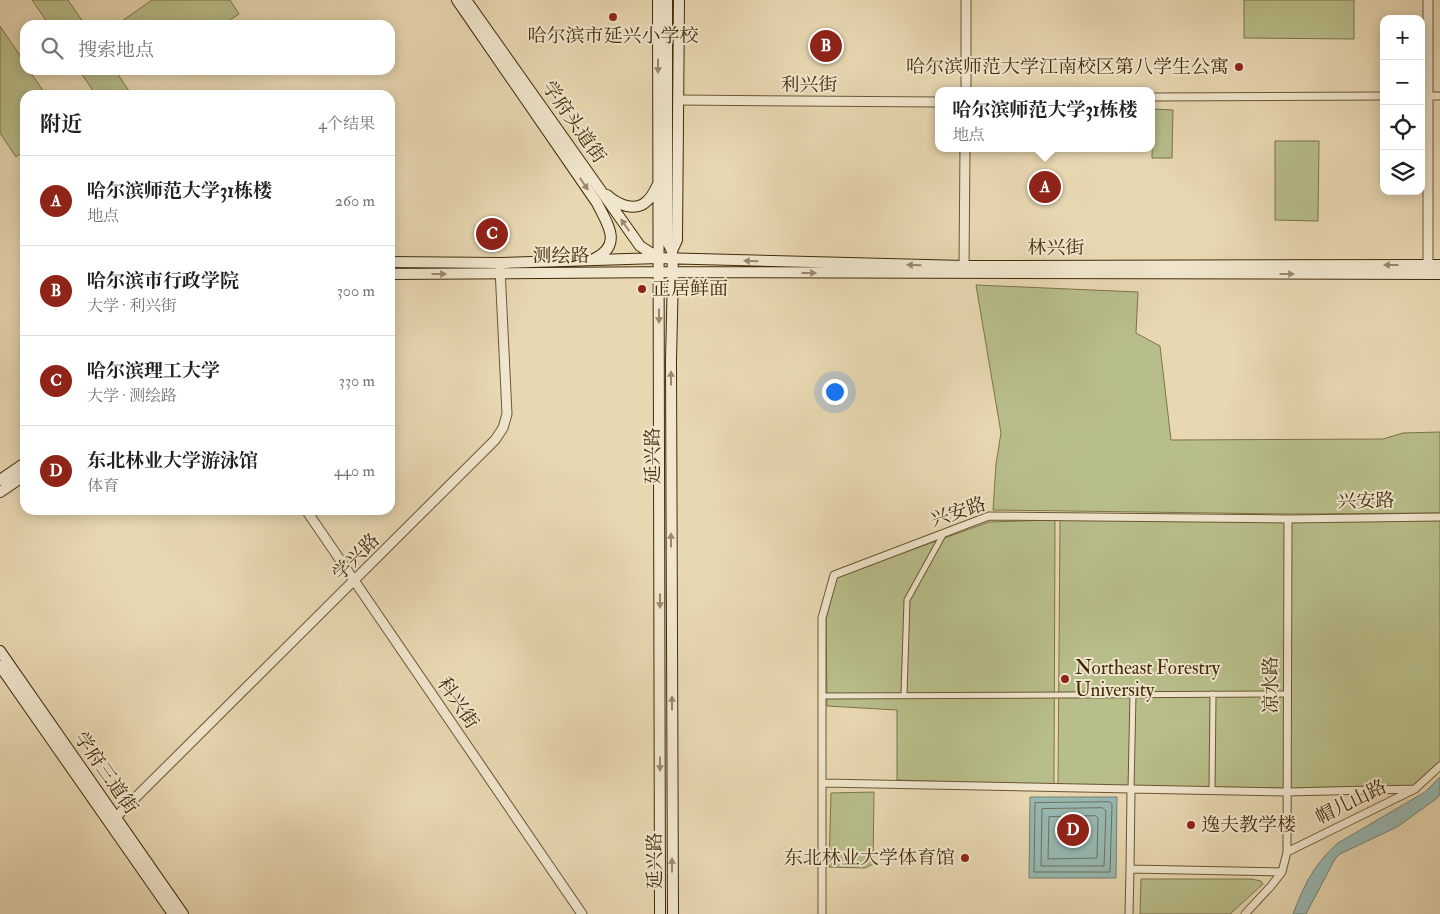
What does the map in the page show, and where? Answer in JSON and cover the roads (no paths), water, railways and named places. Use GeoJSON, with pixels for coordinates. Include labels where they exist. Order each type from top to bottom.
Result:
{"type":"FeatureCollection","features":[{"type":"Feature","properties":{"kind":"main road","name":"学府头道街"},"geometry":{"type":"LineString","coordinates":[[457,0],[597,203],[608,226],[611,243],[606,252],[592,260]]}},
{"type":"Feature","properties":{"kind":"main road","name":"学府头道街"},"geometry":{"type":"LineString","coordinates":[[466,0],[640,246],[658,258]]}},
{"type":"Feature","properties":{"kind":"main road","name":"延兴路"},"geometry":{"type":"LineString","coordinates":[[658,0],[660,914]]}},
{"type":"Feature","properties":{"kind":"main road"},"geometry":{"type":"LineString","coordinates":[[667,0],[667,241],[672,255]]}},
{"type":"Feature","properties":{"kind":"main road","name":"延兴路"},"geometry":{"type":"LineString","coordinates":[[672,914],[671,360],[672,255],[677,240],[679,0]]}},
{"type":"Feature","properties":{"kind":"main road"},"geometry":{"type":"LineString","coordinates":[[598,187],[617,203],[633,207],[645,204],[658,183]]}},
{"type":"Feature","properties":{"kind":"main road","name":"测绘路"},"geometry":{"type":"LineString","coordinates":[[395,262],[500,263],[658,258],[672,255]]}},
{"type":"Feature","properties":{"kind":"main road","name":"林兴街"},"geometry":{"type":"LineString","coordinates":[[672,255],[964,266],[1440,264]]}},
{"type":"Feature","properties":{"kind":"main road","name":"测绘路"},"geometry":{"type":"LineString","coordinates":[[395,274],[673,272]]}},
{"type":"Feature","properties":{"kind":"main road","name":"林兴街"},"geometry":{"type":"LineString","coordinates":[[673,272],[1440,274]]}},
{"type":"Feature","properties":{"kind":"main road"},"geometry":{"type":"LineString","coordinates":[[0,480],[20,466]]}},
{"type":"Feature","properties":{"kind":"main road"},"geometry":{"type":"LineString","coordinates":[[0,492],[20,478]]}},
{"type":"Feature","properties":{"kind":"main road","name":"学府三道街"},"geometry":{"type":"LineString","coordinates":[[0,651],[173,914]]}},
{"type":"Feature","properties":{"kind":"main road","name":"学府三道街"},"geometry":{"type":"LineString","coordinates":[[0,666],[183,914]]}},
{"type":"Feature","properties":{"kind":"street"},"geometry":{"type":"LineString","coordinates":[[966,0],[966,87]]}},
{"type":"Feature","properties":{"kind":"street"},"geometry":{"type":"LineString","coordinates":[[1425,72],[1428,0]]}},
{"type":"Feature","properties":{"kind":"street"},"geometry":{"type":"LineString","coordinates":[[1155,97],[1380,96]]}},
{"type":"Feature","properties":{"kind":"street"},"geometry":{"type":"LineString","coordinates":[[1425,96],[1440,96]]}},
{"type":"Feature","properties":{"kind":"street","name":"利兴街"},"geometry":{"type":"LineString","coordinates":[[679,100],[935,102]]}},
{"type":"Feature","properties":{"kind":"street"},"geometry":{"type":"LineString","coordinates":[[1424,105],[1428,265]]}},
{"type":"Feature","properties":{"kind":"street"},"geometry":{"type":"LineString","coordinates":[[964,266],[965,152]]}},
{"type":"Feature","properties":{"kind":"street","name":"学兴路"},"geometry":{"type":"LineString","coordinates":[[113,821],[355,582],[495,440],[503,428],[507,414],[500,263]]}},
{"type":"Feature","properties":{"kind":"street","name":"科兴街"},"geometry":{"type":"LineString","coordinates":[[309,515],[582,914]]}},
{"type":"Feature","properties":{"kind":"street","name":"兴安路"},"geometry":{"type":"LineString","coordinates":[[822,914],[822,618],[834,575],[989,516],[1440,517]]}},
{"type":"Feature","properties":{"kind":"street","name":"凉水路"},"geometry":{"type":"LineString","coordinates":[[1287,852],[1288,518]]}},
{"type":"Feature","properties":{"kind":"street"},"geometry":{"type":"LineString","coordinates":[[904,695],[907,600],[944,533]]}},
{"type":"Feature","properties":{"kind":"street"},"geometry":{"type":"LineString","coordinates":[[1130,914],[1133,694]]}},
{"type":"Feature","properties":{"kind":"street"},"geometry":{"type":"LineString","coordinates":[[1212,694],[1212,791]]}},
{"type":"Feature","properties":{"kind":"street"},"geometry":{"type":"LineString","coordinates":[[823,696],[1287,694]]}},
{"type":"Feature","properties":{"kind":"street","name":"帽儿山路"},"geometry":{"type":"LineString","coordinates":[[1287,852],[1415,789],[1440,766]]}},
{"type":"Feature","properties":{"kind":"street"},"geometry":{"type":"LineString","coordinates":[[823,783],[1287,792],[1415,789]]}},
{"type":"Feature","properties":{"kind":"street"},"geometry":{"type":"LineString","coordinates":[[1244,914],[1282,872],[1287,852]]}},
{"type":"Feature","properties":{"kind":"street"},"geometry":{"type":"LineString","coordinates":[[1130,869],[1282,872]]}},
{"type":"Feature","properties":{"kind":"water"},"geometry":{"type":"Polygon","coordinates":[[[1440,777],[1440,795],[1436,799],[1397,827],[1340,854],[1335,859],[1306,914],[1293,914],[1301,894],[1316,867],[1338,843],[1425,792],[1440,777]]]}},
{"type":"Feature","properties":{"kind":"water"},"geometry":{"type":"Polygon","coordinates":[[[1030,797],[1117,797],[1116,878],[1029,878],[1030,797]]]}},
{"type":"Feature","properties":{"kind":"place","name":"哈尔滨市延兴小学校"},"geometry":{"type":"Point","coordinates":[613,17]}},
{"type":"Feature","properties":{"kind":"place","name":"哈尔滨市行政学院"},"geometry":{"type":"Point","coordinates":[826,46]}},
{"type":"Feature","properties":{"kind":"place","name":"哈尔滨师范大学江南校区第八学生公寓"},"geometry":{"type":"Point","coordinates":[1239,67]}},
{"type":"Feature","properties":{"kind":"place","name":"哈尔滨师范大学31栋楼"},"geometry":{"type":"Point","coordinates":[1045,187]}},
{"type":"Feature","properties":{"kind":"place","name":"哈尔滨理工大学"},"geometry":{"type":"Point","coordinates":[492,234]}},
{"type":"Feature","properties":{"kind":"place","name":"正居鲜面"},"geometry":{"type":"Point","coordinates":[642,289]}},
{"type":"Feature","properties":{"kind":"place","name":"Northeast Forestry University"},"geometry":{"type":"Point","coordinates":[1065,679]}},
{"type":"Feature","properties":{"kind":"place","name":"逸夫教学楼"},"geometry":{"type":"Point","coordinates":[1191,825]}},
{"type":"Feature","properties":{"kind":"place","name":"东北林业大学游泳馆"},"geometry":{"type":"Point","coordinates":[1073,830]}},
{"type":"Feature","properties":{"kind":"place","name":"东北林业大学体育馆"},"geometry":{"type":"Point","coordinates":[965,858]}}]}
